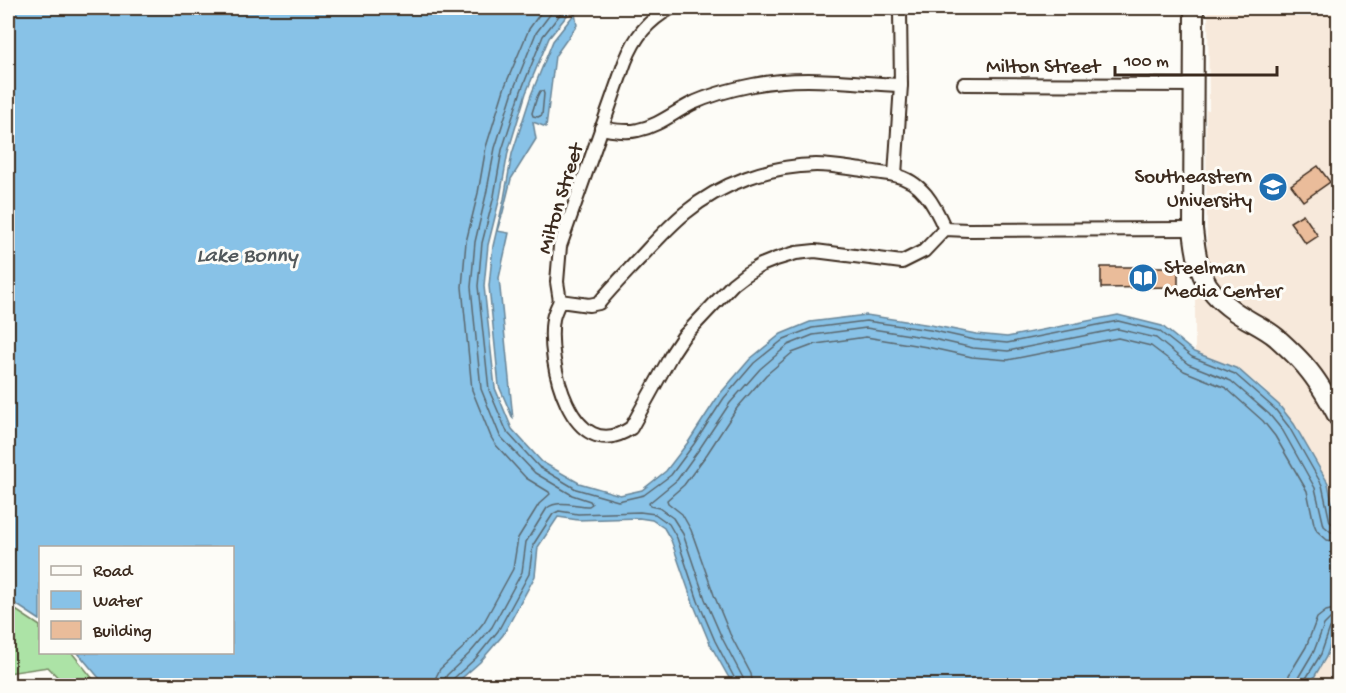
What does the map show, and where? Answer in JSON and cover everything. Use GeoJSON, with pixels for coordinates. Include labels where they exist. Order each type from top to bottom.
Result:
{"type":"FeatureCollection","features":[{"type":"Feature","properties":{"kind":"street"},"geometry":{"type":"LineString","coordinates":[[601,128],[632,44],[654,18],[671,8]]}},
{"type":"Feature","properties":{"kind":"street"},"geometry":{"type":"LineString","coordinates":[[895,175],[901,85],[900,12],[897,8]]}},
{"type":"Feature","properties":{"kind":"street"},"geometry":{"type":"LineString","coordinates":[[1194,8],[1193,229],[1196,255],[1202,276],[1209,289],[1234,311],[1274,336],[1307,367],[1338,417]]}},
{"type":"Feature","properties":{"kind":"street","name":"Milton Street"},"geometry":{"type":"LineString","coordinates":[[901,85],[820,79],[786,80],[752,85],[713,96],[672,113],[662,122],[635,131],[601,128],[560,246],[557,266],[560,301],[553,317],[553,359],[563,398],[586,430],[608,438],[621,435],[631,428],[683,338],[733,284],[746,274],[776,259],[815,251],[902,262],[924,251],[945,229]]}},
{"type":"Feature","properties":{"kind":"street","name":"Milton Street"},"geometry":{"type":"LineString","coordinates":[[964,84],[1194,85]]}},
{"type":"Feature","properties":{"kind":"street"},"geometry":{"type":"LineString","coordinates":[[560,301],[589,305],[599,303],[669,227],[686,212],[726,186],[761,173],[791,167],[836,166],[895,175],[912,181],[932,202],[945,229],[1193,229]]}},
{"type":"Feature","properties":{"kind":"shaded area","name":"Southeastern University"},"geometry":{"type":"Polygon","coordinates":[[[1208,8],[1338,8],[1338,510],[1328,483],[1294,424],[1279,405],[1238,369],[1195,352],[1195,281],[1207,263],[1208,8]]]}},
{"type":"Feature","properties":{"kind":"shaded area"},"geometry":{"type":"Polygon","coordinates":[[[1338,624],[1338,685],[1309,686],[1326,657],[1338,624]]]}},
{"type":"Feature","properties":{"kind":"green space"},"geometry":{"type":"Polygon","coordinates":[[[8,605],[39,625],[39,654],[73,654],[98,685],[65,685],[48,667],[8,673],[8,605]]]}},
{"type":"Feature","properties":{"kind":"water","name":"Lake Bonny"},"geometry":{"type":"Polygon","coordinates":[[[8,8],[573,8],[549,38],[526,93],[508,152],[488,245],[484,286],[495,388],[512,429],[542,462],[579,483],[620,495],[642,490],[666,471],[719,395],[750,359],[781,334],[810,322],[866,315],[976,334],[1007,337],[1118,315],[1162,326],[1194,352],[1238,369],[1279,405],[1294,424],[1328,483],[1338,525],[1338,624],[1326,657],[1309,686],[733,685],[710,644],[671,540],[664,528],[652,520],[639,518],[578,520],[558,517],[538,547],[535,576],[503,635],[480,662],[454,685],[105,685],[79,654],[234,654],[234,546],[39,546],[39,619],[8,599],[8,8]]]}},
{"type":"Feature","properties":{"kind":"water"},"geometry":{"type":"Polygon","coordinates":[[[575,13],[577,25],[555,56],[546,127],[533,122],[536,139],[511,179],[497,231],[509,233],[499,278],[513,419],[499,386],[489,286],[493,246],[512,154],[531,95],[553,41],[575,13]]]}},
{"type":"Feature","properties":{"kind":"building"},"geometry":{"type":"Polygon","coordinates":[[[1318,166],[1330,182],[1303,201],[1291,185],[1318,166]]]}},
{"type":"Feature","properties":{"kind":"building"},"geometry":{"type":"Polygon","coordinates":[[[1303,214],[1318,236],[1306,244],[1290,222],[1303,214]]]}},
{"type":"Feature","properties":{"kind":"building"},"geometry":{"type":"Polygon","coordinates":[[[1101,267],[1178,267],[1178,287],[1101,288],[1101,267]]]}},
{"type":"Feature","properties":{"kind":"place","name":"Southeastern University"},"geometry":{"type":"Point","coordinates":[1273,187]}},
{"type":"Feature","properties":{"kind":"place","name":"Steelman Media Center"},"geometry":{"type":"Point","coordinates":[1143,278]}}]}
